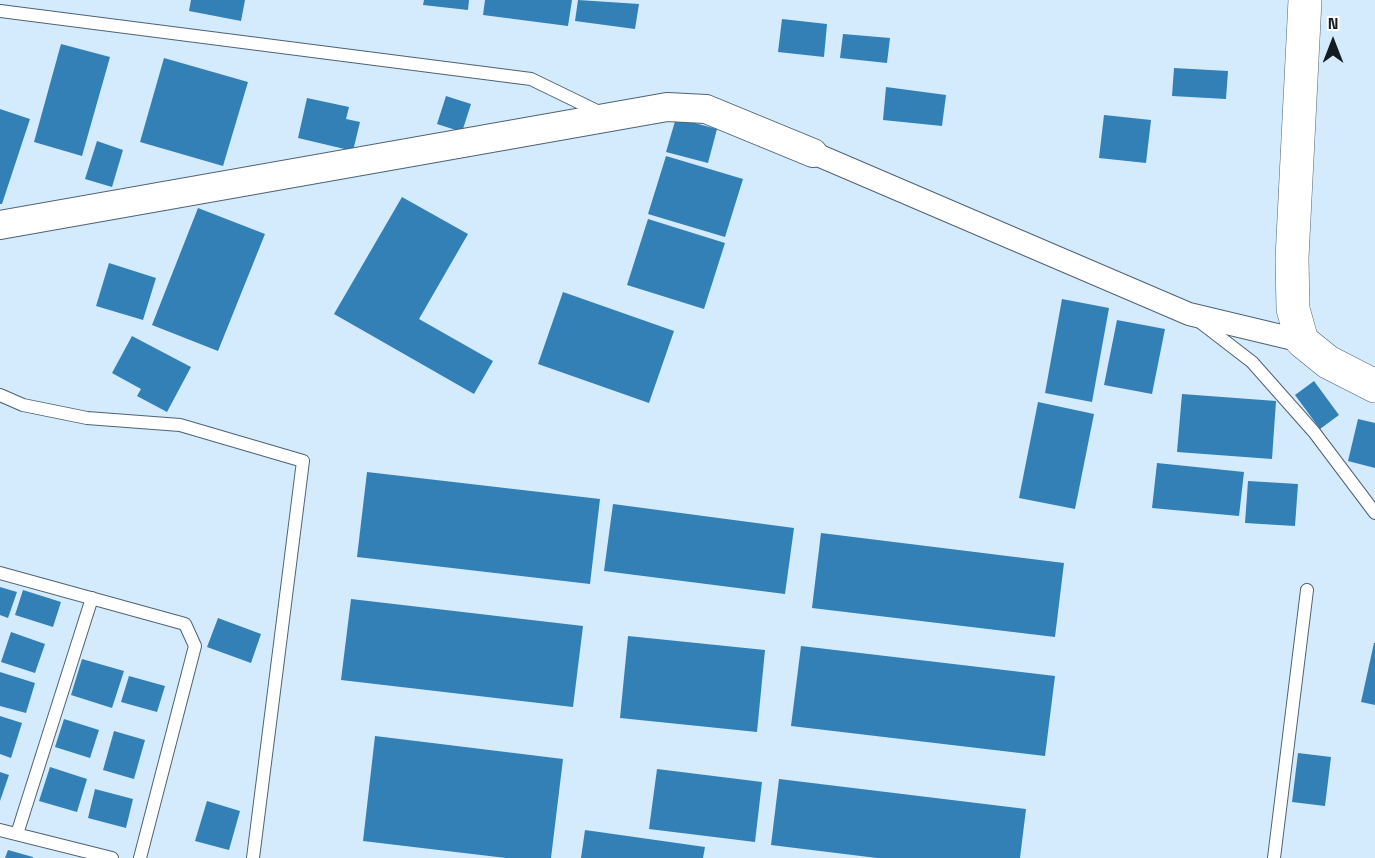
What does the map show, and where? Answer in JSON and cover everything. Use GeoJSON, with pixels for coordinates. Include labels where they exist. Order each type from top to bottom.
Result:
{"type":"FeatureCollection","features":[{"type":"Feature","properties":{"kind":"highway"},"geometry":{"type":"LineString","coordinates":[[1305,0],[1292,258],[1293,309],[1302,340],[1328,362],[1375,386]]}},
{"type":"Feature","properties":{"kind":"street"},"geometry":{"type":"LineString","coordinates":[[0,225],[667,107],[706,109],[1189,314],[1302,340]]}},
{"type":"Feature","properties":{"kind":"lane"},"geometry":{"type":"LineString","coordinates":[[0,11],[531,79],[612,118]]}},
{"type":"Feature","properties":{"kind":"lane"},"geometry":{"type":"LineString","coordinates":[[1189,314],[1252,362],[1314,432],[1375,513]]}},
{"type":"Feature","properties":{"kind":"lane"},"geometry":{"type":"LineString","coordinates":[[0,395],[23,405],[87,418],[180,425],[303,461],[253,858]]}},
{"type":"Feature","properties":{"kind":"lane"},"geometry":{"type":"LineString","coordinates":[[0,573],[185,624],[195,646],[140,858]]}},
{"type":"Feature","properties":{"kind":"lane"},"geometry":{"type":"LineString","coordinates":[[1274,858],[1307,590]]}},
{"type":"Feature","properties":{"kind":"lane"},"geometry":{"type":"LineString","coordinates":[[17,834],[92,598]]}},
{"type":"Feature","properties":{"kind":"lane"},"geometry":{"type":"LineString","coordinates":[[0,830],[112,858]]}},
{"type":"Feature","properties":{"kind":"building"},"geometry":{"type":"Polygon","coordinates":[[[191,0],[245,0],[241,21],[189,11],[191,0]]]}},
{"type":"Feature","properties":{"kind":"building"},"geometry":{"type":"Polygon","coordinates":[[[424,0],[469,0],[468,10],[423,5],[424,0]]]}},
{"type":"Feature","properties":{"kind":"building"},"geometry":{"type":"Polygon","coordinates":[[[485,0],[572,0],[568,26],[483,15],[485,0]]]}},
{"type":"Feature","properties":{"kind":"building"},"geometry":{"type":"Polygon","coordinates":[[[578,0],[639,4],[635,29],[575,21],[578,0]]]}},
{"type":"Feature","properties":{"kind":"building"},"geometry":{"type":"Polygon","coordinates":[[[782,19],[827,24],[824,57],[778,52],[782,19]]]}},
{"type":"Feature","properties":{"kind":"building"},"geometry":{"type":"Polygon","coordinates":[[[843,34],[890,38],[887,63],[840,58],[843,34]]]}},
{"type":"Feature","properties":{"kind":"building"},"geometry":{"type":"Polygon","coordinates":[[[61,44],[110,57],[82,156],[34,142],[61,44]]]}},
{"type":"Feature","properties":{"kind":"building"},"geometry":{"type":"Polygon","coordinates":[[[164,58],[248,82],[223,166],[140,142],[164,58]]]}},
{"type":"Feature","properties":{"kind":"building"},"geometry":{"type":"Polygon","coordinates":[[[1174,68],[1228,71],[1226,99],[1172,96],[1174,68]]]}},
{"type":"Feature","properties":{"kind":"building"},"geometry":{"type":"Polygon","coordinates":[[[886,87],[946,95],[942,126],[883,120],[886,87]]]}},
{"type":"Feature","properties":{"kind":"building"},"geometry":{"type":"Polygon","coordinates":[[[446,96],[471,104],[462,132],[437,124],[446,96]]]}},
{"type":"Feature","properties":{"kind":"building"},"geometry":{"type":"Polygon","coordinates":[[[307,98],[349,107],[346,119],[360,122],[353,151],[298,138],[307,98]]]}},
{"type":"Feature","properties":{"kind":"building"},"geometry":{"type":"Polygon","coordinates":[[[0,109],[30,119],[2,204],[0,204],[0,109]]]}},
{"type":"Feature","properties":{"kind":"building"},"geometry":{"type":"Polygon","coordinates":[[[1104,115],[1151,120],[1146,163],[1099,158],[1104,115]]]}},
{"type":"Feature","properties":{"kind":"building"},"geometry":{"type":"Polygon","coordinates":[[[676,118],[717,129],[708,163],[666,152],[676,118]]]}},
{"type":"Feature","properties":{"kind":"building"},"geometry":{"type":"Polygon","coordinates":[[[97,141],[123,150],[112,187],[85,179],[97,141]]]}},
{"type":"Feature","properties":{"kind":"building"},"geometry":{"type":"Polygon","coordinates":[[[666,156],[743,179],[725,237],[648,214],[666,156]]]}},
{"type":"Feature","properties":{"kind":"building"},"geometry":{"type":"Polygon","coordinates":[[[402,197],[468,234],[419,319],[493,361],[474,394],[334,314],[402,197]]]}},
{"type":"Feature","properties":{"kind":"building"},"geometry":{"type":"Polygon","coordinates":[[[198,208],[265,234],[218,351],[152,325],[198,208]]]}},
{"type":"Feature","properties":{"kind":"building"},"geometry":{"type":"Polygon","coordinates":[[[648,219],[725,243],[704,309],[627,285],[648,219]]]}},
{"type":"Feature","properties":{"kind":"building"},"geometry":{"type":"Polygon","coordinates":[[[109,263],[156,278],[143,320],[96,306],[109,263]]]}},
{"type":"Feature","properties":{"kind":"building"},"geometry":{"type":"Polygon","coordinates":[[[563,292],[674,331],[649,403],[538,364],[563,292]]]}},
{"type":"Feature","properties":{"kind":"building"},"geometry":{"type":"Polygon","coordinates":[[[1062,299],[1109,308],[1092,402],[1045,393],[1062,299]]]}},
{"type":"Feature","properties":{"kind":"building"},"geometry":{"type":"Polygon","coordinates":[[[1117,320],[1165,329],[1152,394],[1104,385],[1117,320]]]}},
{"type":"Feature","properties":{"kind":"building"},"geometry":{"type":"Polygon","coordinates":[[[132,336],[191,367],[167,412],[137,396],[141,389],[112,373],[132,336]]]}},
{"type":"Feature","properties":{"kind":"building"},"geometry":{"type":"Polygon","coordinates":[[[1314,381],[1339,415],[1320,429],[1295,395],[1314,381]]]}},
{"type":"Feature","properties":{"kind":"building"},"geometry":{"type":"Polygon","coordinates":[[[1182,394],[1276,401],[1272,459],[1177,452],[1182,394]]]}},
{"type":"Feature","properties":{"kind":"building"},"geometry":{"type":"Polygon","coordinates":[[[1038,402],[1094,414],[1075,509],[1019,498],[1038,402]]]}},
{"type":"Feature","properties":{"kind":"building"},"geometry":{"type":"Polygon","coordinates":[[[1358,419],[1375,423],[1375,468],[1348,461],[1358,419]]]}},
{"type":"Feature","properties":{"kind":"building"},"geometry":{"type":"Polygon","coordinates":[[[1157,463],[1244,472],[1239,516],[1152,508],[1157,463]]]}},
{"type":"Feature","properties":{"kind":"building"},"geometry":{"type":"Polygon","coordinates":[[[367,472],[600,499],[590,584],[357,557],[367,472]]]}},
{"type":"Feature","properties":{"kind":"building"},"geometry":{"type":"Polygon","coordinates":[[[1248,481],[1298,484],[1295,526],[1245,523],[1248,481]]]}},
{"type":"Feature","properties":{"kind":"building"},"geometry":{"type":"Polygon","coordinates":[[[613,504],[794,528],[785,594],[604,571],[613,504]]]}},
{"type":"Feature","properties":{"kind":"building"},"geometry":{"type":"Polygon","coordinates":[[[821,533],[1064,563],[1055,637],[812,608],[821,533]]]}},
{"type":"Feature","properties":{"kind":"building"},"geometry":{"type":"Polygon","coordinates":[[[0,587],[17,592],[8,618],[0,615],[0,587]]]}},
{"type":"Feature","properties":{"kind":"building"},"geometry":{"type":"Polygon","coordinates":[[[23,590],[61,602],[53,627],[15,615],[23,590]]]}},
{"type":"Feature","properties":{"kind":"building"},"geometry":{"type":"Polygon","coordinates":[[[351,599],[583,626],[573,707],[341,680],[351,599]]]}},
{"type":"Feature","properties":{"kind":"building"},"geometry":{"type":"Polygon","coordinates":[[[218,618],[261,634],[251,663],[207,647],[218,618]]]}},
{"type":"Feature","properties":{"kind":"building"},"geometry":{"type":"Polygon","coordinates":[[[11,632],[45,644],[35,673],[1,662],[11,632]]]}},
{"type":"Feature","properties":{"kind":"building"},"geometry":{"type":"Polygon","coordinates":[[[628,636],[765,650],[757,732],[620,718],[628,636]]]}},
{"type":"Feature","properties":{"kind":"building"},"geometry":{"type":"Polygon","coordinates":[[[1375,643],[1375,705],[1361,702],[1375,643]]]}},
{"type":"Feature","properties":{"kind":"building"},"geometry":{"type":"Polygon","coordinates":[[[801,646],[1055,676],[1045,756],[791,726],[801,646]]]}},
{"type":"Feature","properties":{"kind":"building"},"geometry":{"type":"Polygon","coordinates":[[[82,659],[124,671],[112,708],[71,695],[82,659]]]}},
{"type":"Feature","properties":{"kind":"building"},"geometry":{"type":"Polygon","coordinates":[[[0,672],[35,683],[26,713],[0,706],[0,672]]]}},
{"type":"Feature","properties":{"kind":"building"},"geometry":{"type":"Polygon","coordinates":[[[129,676],[165,686],[157,712],[121,702],[129,676]]]}},
{"type":"Feature","properties":{"kind":"building"},"geometry":{"type":"Polygon","coordinates":[[[0,716],[22,723],[11,758],[0,754],[0,716]]]}},
{"type":"Feature","properties":{"kind":"building"},"geometry":{"type":"Polygon","coordinates":[[[64,719],[99,730],[90,758],[55,747],[64,719]]]}},
{"type":"Feature","properties":{"kind":"building"},"geometry":{"type":"Polygon","coordinates":[[[114,731],[145,740],[134,779],[103,770],[114,731]]]}},
{"type":"Feature","properties":{"kind":"building"},"geometry":{"type":"Polygon","coordinates":[[[375,736],[563,759],[551,858],[506,858],[363,841],[375,736]]]}},
{"type":"Feature","properties":{"kind":"building"},"geometry":{"type":"Polygon","coordinates":[[[1298,753],[1331,757],[1325,806],[1292,802],[1298,753]]]}},
{"type":"Feature","properties":{"kind":"building"},"geometry":{"type":"Polygon","coordinates":[[[50,767],[87,779],[77,812],[39,801],[50,767]]]}},
{"type":"Feature","properties":{"kind":"building"},"geometry":{"type":"Polygon","coordinates":[[[657,769],[762,782],[755,842],[649,829],[657,769]]]}},
{"type":"Feature","properties":{"kind":"building"},"geometry":{"type":"Polygon","coordinates":[[[0,772],[9,775],[0,801],[0,772]]]}},
{"type":"Feature","properties":{"kind":"building"},"geometry":{"type":"Polygon","coordinates":[[[779,779],[1026,809],[1020,858],[877,858],[771,845],[779,779]]]}},
{"type":"Feature","properties":{"kind":"building"},"geometry":{"type":"Polygon","coordinates":[[[95,789],[133,799],[126,828],[88,818],[95,789]]]}},
{"type":"Feature","properties":{"kind":"building"},"geometry":{"type":"Polygon","coordinates":[[[207,801],[240,811],[229,850],[195,841],[207,801]]]}},
{"type":"Feature","properties":{"kind":"building"},"geometry":{"type":"Polygon","coordinates":[[[585,830],[705,847],[703,858],[581,858],[585,830]]]}},
{"type":"Feature","properties":{"kind":"building"},"geometry":{"type":"Polygon","coordinates":[[[8,850],[33,857],[33,858],[5,858],[8,850]]]}}]}
